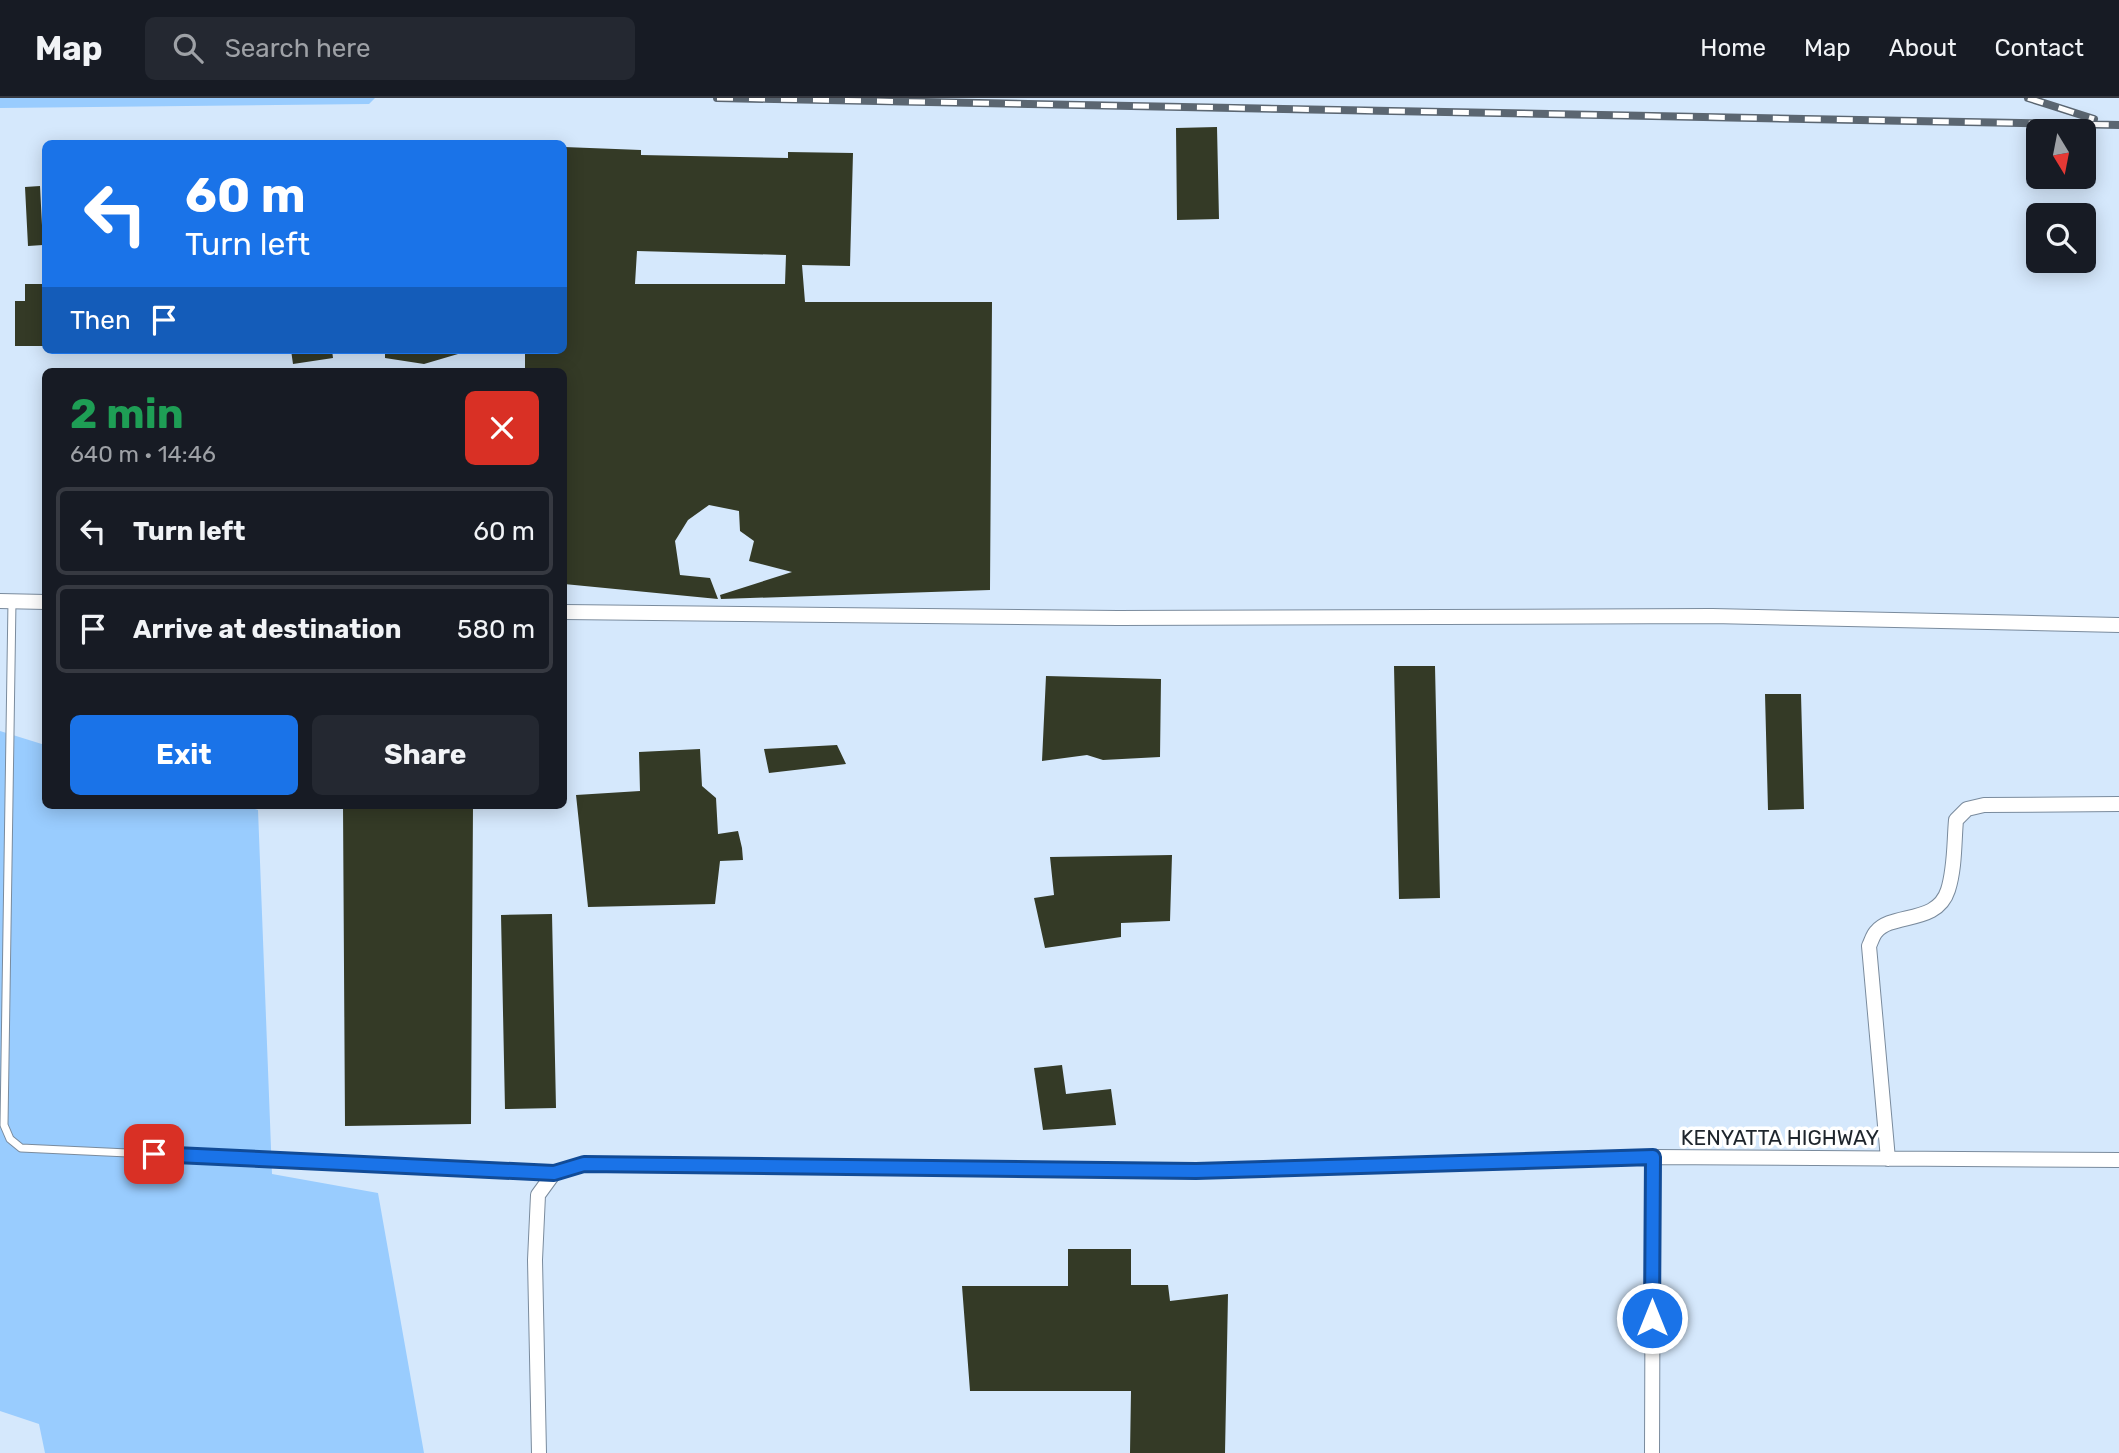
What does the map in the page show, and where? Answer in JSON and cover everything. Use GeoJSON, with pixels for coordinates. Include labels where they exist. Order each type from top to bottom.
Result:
{"type":"FeatureCollection","features":[{"type":"Feature","properties":{"kind":"street"},"geometry":{"type":"LineString","coordinates":[[6,601],[42,602]]}},
{"type":"Feature","properties":{"kind":"street"},"geometry":{"type":"LineString","coordinates":[[567,612],[1118,618],[1712,616],[2119,625]]}},
{"type":"Feature","properties":{"kind":"street"},"geometry":{"type":"LineString","coordinates":[[1888,1159],[1869,946],[1877,930],[1892,922],[1916,918],[1936,908],[1948,893],[1956,820],[1967,809],[1984,805],[2119,804]]}},
{"type":"Feature","properties":{"kind":"street"},"geometry":{"type":"LineString","coordinates":[[538,1453],[535,1230],[538,1195],[554,1173],[584,1164],[1196,1171],[1653,1157]]}},
{"type":"Feature","properties":{"kind":"street","name":"KENYATTA HIGHWAY"},"geometry":{"type":"LineString","coordinates":[[1652,1453],[1653,1157],[2119,1160]]}},
{"type":"Feature","properties":{"kind":"lane"},"geometry":{"type":"LineString","coordinates":[[6,601],[4,1125],[10,1139],[21,1148],[554,1173]]}},
{"type":"Feature","properties":{"kind":"shaded area"},"geometry":{"type":"Polygon","coordinates":[[[0,98],[375,98],[369,104],[0,108],[0,98]]]}},
{"type":"Feature","properties":{"kind":"shaded area"},"geometry":{"type":"Polygon","coordinates":[[[0,731],[42,744],[42,809],[258,810],[272,1174],[378,1193],[424,1453],[45,1453],[39,1424],[0,1411],[0,731]]]}},
{"type":"Feature","properties":{"kind":"building"},"geometry":{"type":"Polygon","coordinates":[[[1217,127],[1219,219],[1177,220],[1176,128],[1217,127]]]}},
{"type":"Feature","properties":{"kind":"building"},"geometry":{"type":"Polygon","coordinates":[[[567,147],[641,150],[641,155],[788,158],[788,152],[853,153],[850,266],[802,265],[805,302],[992,302],[990,590],[721,599],[720,595],[792,572],[749,561],[754,541],[740,531],[739,511],[709,505],[688,520],[675,541],[680,575],[710,578],[718,599],[567,584],[567,368],[525,368],[525,354],[567,354],[567,147]],[[637,251],[635,284],[785,284],[786,255],[637,251]]]}},
{"type":"Feature","properties":{"kind":"building"},"geometry":{"type":"Polygon","coordinates":[[[40,186],[42,245],[28,246],[25,187],[40,186]]]}},
{"type":"Feature","properties":{"kind":"building"},"geometry":{"type":"Polygon","coordinates":[[[25,284],[42,284],[42,346],[15,346],[15,301],[25,301],[25,284]]]}},
{"type":"Feature","properties":{"kind":"building"},"geometry":{"type":"Polygon","coordinates":[[[292,354],[332,354],[333,358],[293,364],[292,354]]]}},
{"type":"Feature","properties":{"kind":"building"},"geometry":{"type":"Polygon","coordinates":[[[385,354],[458,354],[424,364],[385,358],[385,354]]]}},
{"type":"Feature","properties":{"kind":"building"},"geometry":{"type":"Polygon","coordinates":[[[1394,666],[1435,666],[1440,898],[1399,899],[1394,666]]]}},
{"type":"Feature","properties":{"kind":"building"},"geometry":{"type":"Polygon","coordinates":[[[1046,676],[1161,679],[1160,757],[1103,760],[1087,755],[1042,761],[1046,676]]]}},
{"type":"Feature","properties":{"kind":"building"},"geometry":{"type":"Polygon","coordinates":[[[1765,694],[1801,694],[1804,809],[1768,810],[1765,694]]]}},
{"type":"Feature","properties":{"kind":"building"},"geometry":{"type":"Polygon","coordinates":[[[837,745],[846,764],[769,773],[764,749],[837,745]]]}},
{"type":"Feature","properties":{"kind":"building"},"geometry":{"type":"Polygon","coordinates":[[[700,749],[702,786],[716,798],[718,834],[738,831],[742,848],[743,860],[720,861],[715,904],[588,907],[576,795],[640,791],[639,752],[700,749]]]}},
{"type":"Feature","properties":{"kind":"building"},"geometry":{"type":"Polygon","coordinates":[[[343,809],[473,809],[471,1124],[345,1126],[343,809]]]}},
{"type":"Feature","properties":{"kind":"building"},"geometry":{"type":"Polygon","coordinates":[[[1172,855],[1170,921],[1121,923],[1121,937],[1045,948],[1034,898],[1054,895],[1050,857],[1172,855]]]}},
{"type":"Feature","properties":{"kind":"building"},"geometry":{"type":"Polygon","coordinates":[[[552,914],[556,1108],[505,1109],[501,915],[552,914]]]}},
{"type":"Feature","properties":{"kind":"building"},"geometry":{"type":"Polygon","coordinates":[[[1062,1065],[1066,1094],[1111,1089],[1116,1125],[1043,1130],[1034,1068],[1062,1065]]]}},
{"type":"Feature","properties":{"kind":"building"},"geometry":{"type":"Polygon","coordinates":[[[1068,1249],[1131,1249],[1131,1285],[1168,1285],[1170,1301],[1228,1294],[1225,1453],[1130,1453],[1131,1391],[970,1391],[962,1286],[1068,1286],[1068,1249]]]}},
{"type":"Feature","properties":{"kind":"railway"},"geometry":{"type":"LineString","coordinates":[[717,98],[2119,125]]}},
{"type":"Feature","properties":{"kind":"railway"},"geometry":{"type":"LineString","coordinates":[[2028,98],[2094,119]]}},
{"type":"Feature","properties":{"kind":"route"},"geometry":{"type":"LineString","coordinates":[[154,1154],[554,1173],[584,1164],[1196,1171],[1653,1157],[1652,1318]]}}]}
